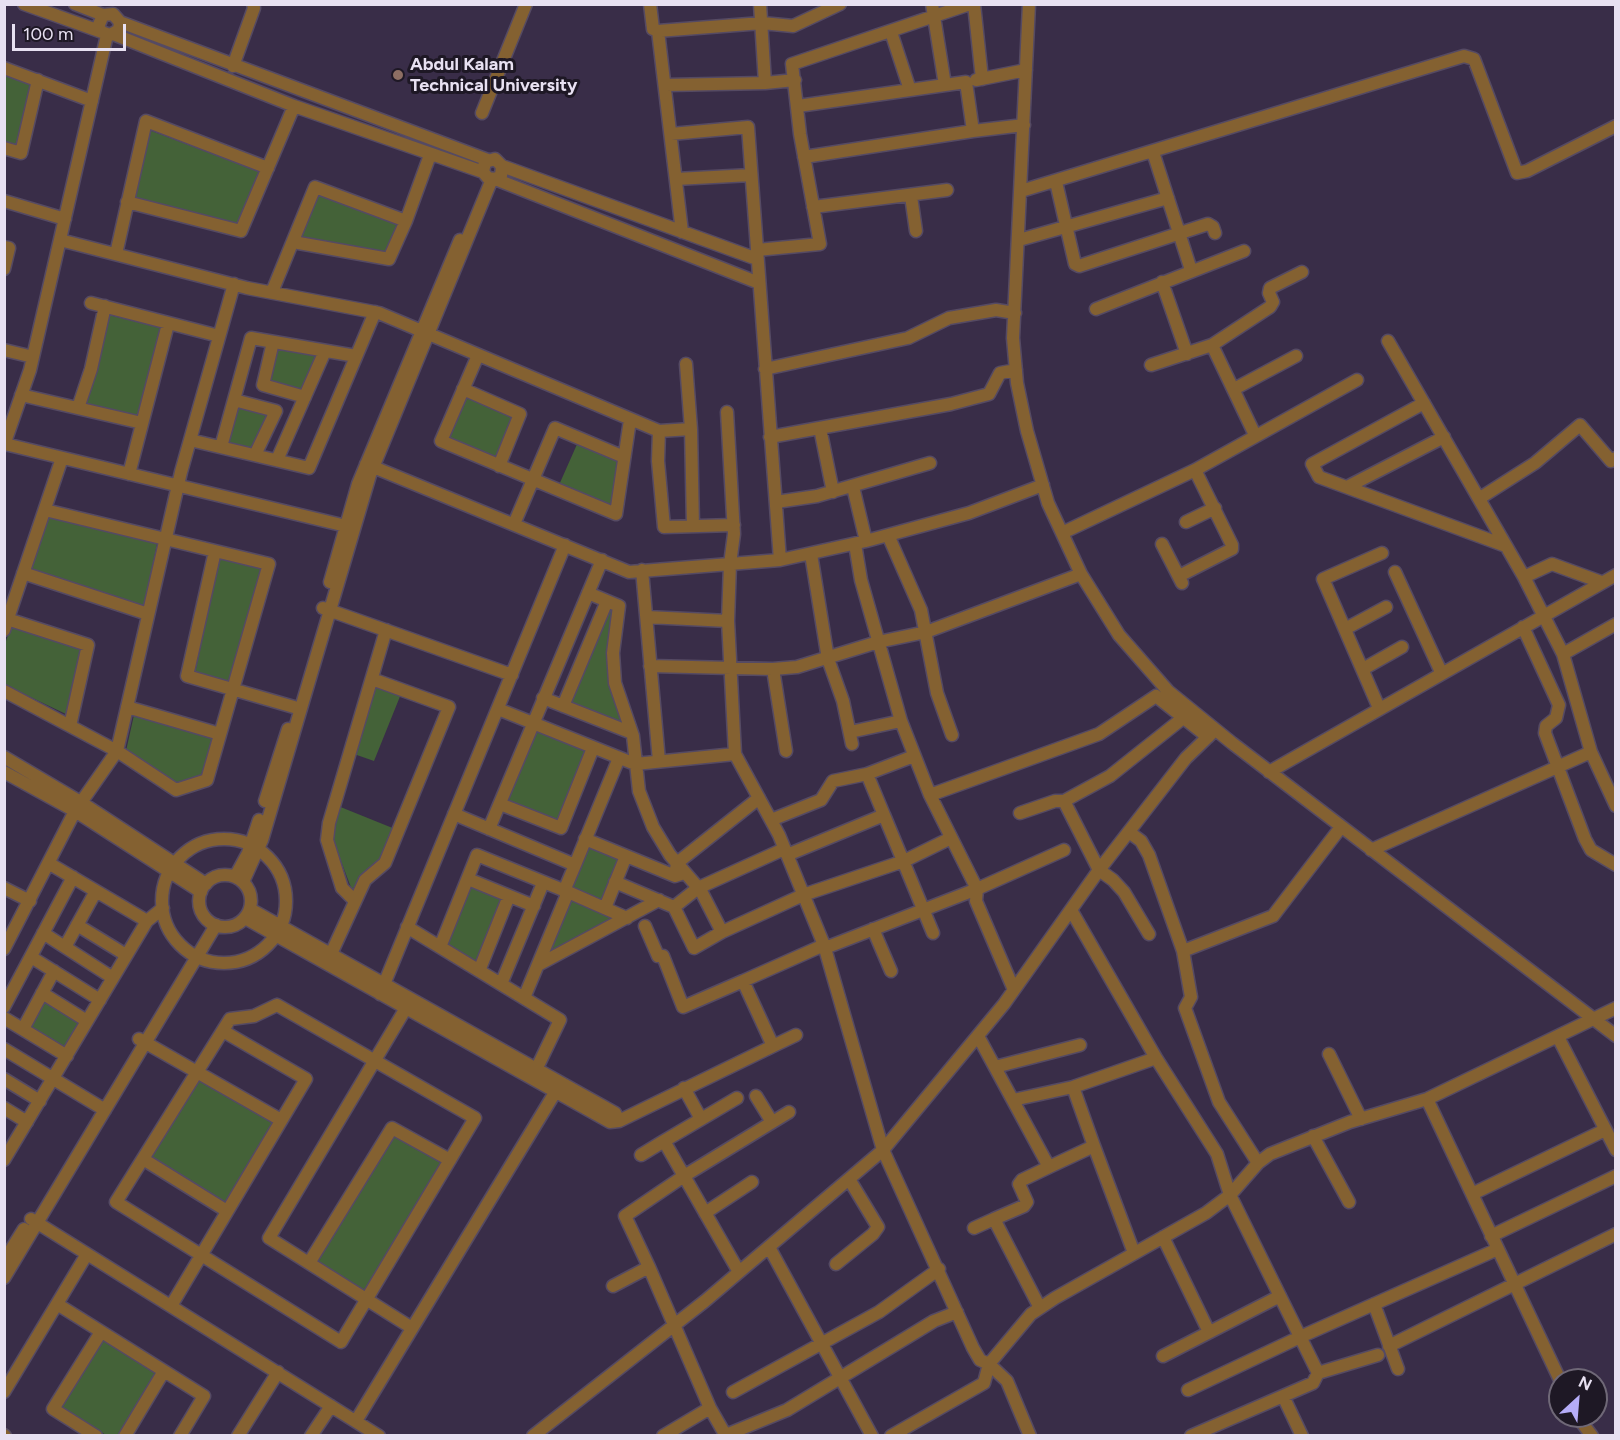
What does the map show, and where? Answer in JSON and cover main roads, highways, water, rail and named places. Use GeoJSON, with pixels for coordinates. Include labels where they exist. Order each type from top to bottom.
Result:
{"type":"FeatureCollection","features":[{"type":"Feature","properties":{"kind":"place","name":"Abdul Kalam Technical University"},"geometry":{"type":"Point","coordinates":[398,75]}}]}
